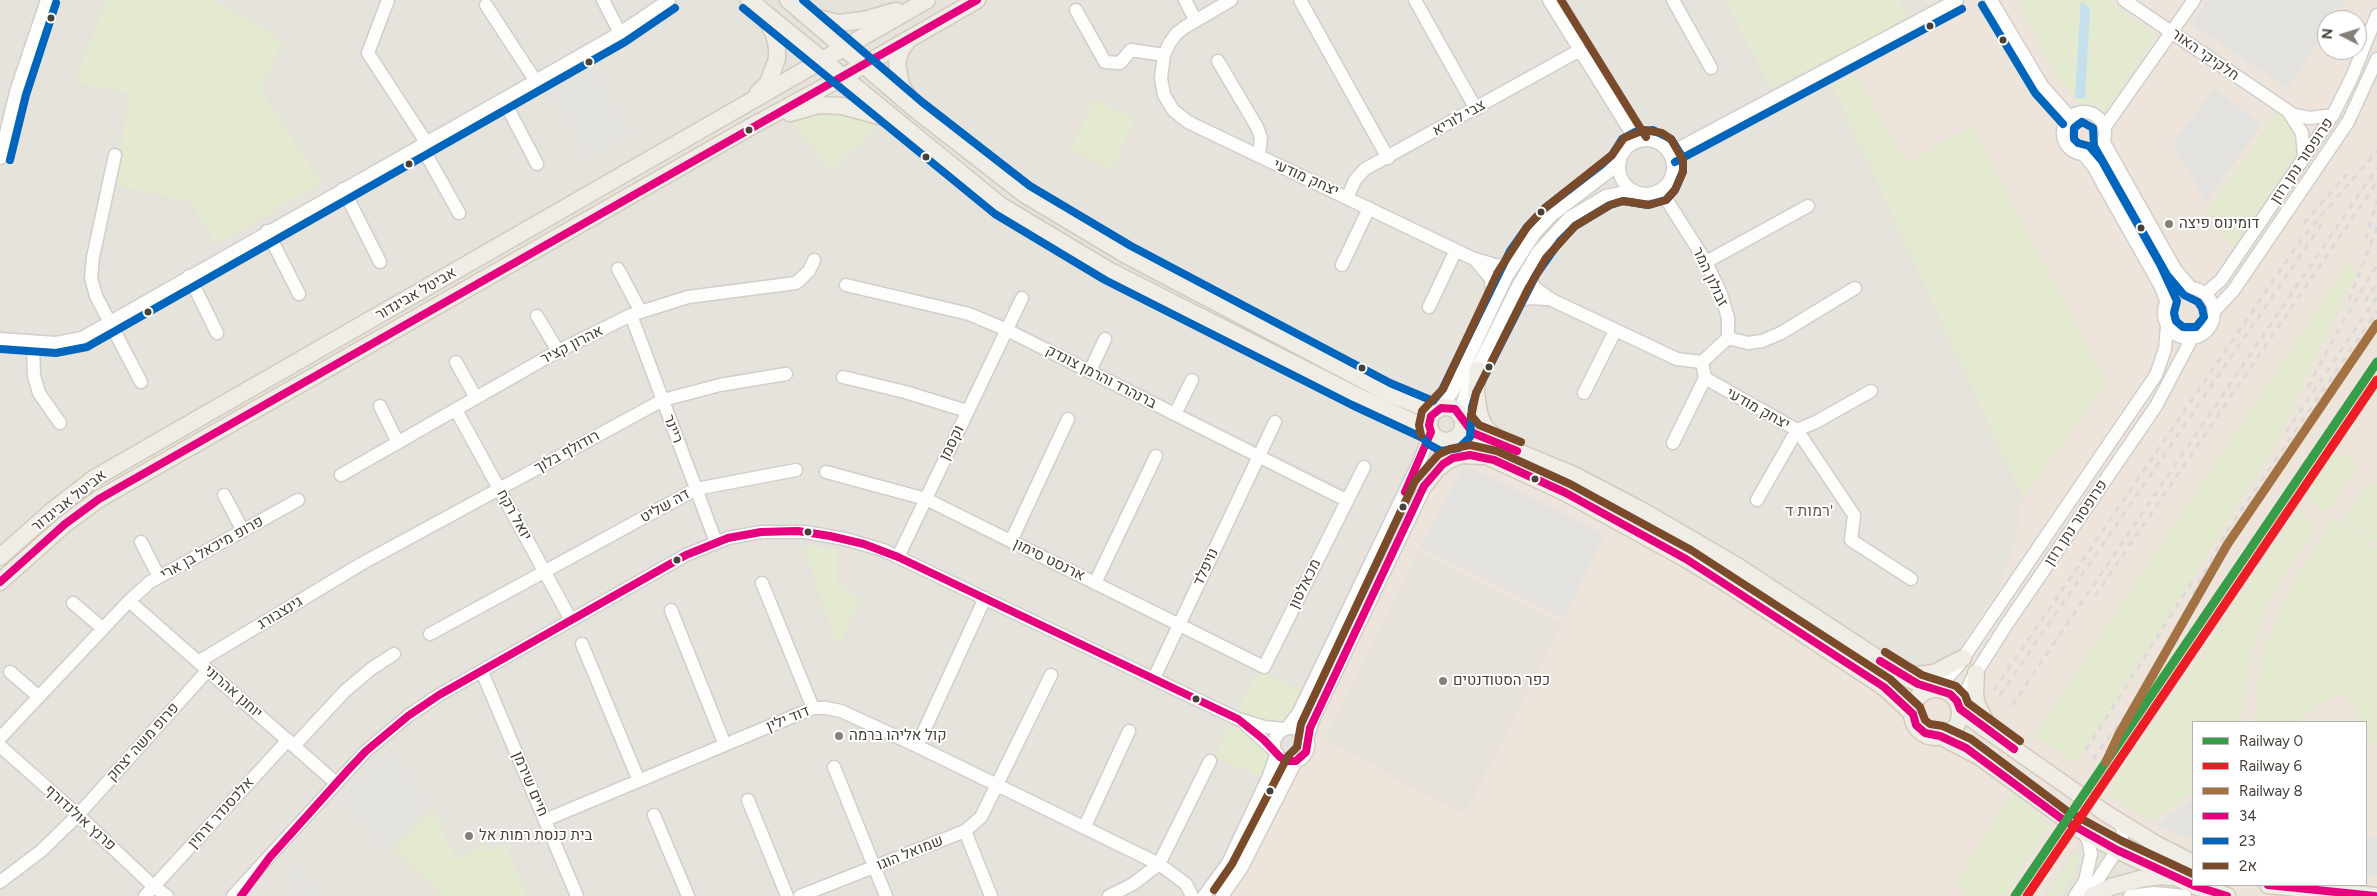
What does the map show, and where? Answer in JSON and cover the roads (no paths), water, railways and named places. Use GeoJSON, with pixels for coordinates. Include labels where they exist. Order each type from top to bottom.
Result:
{"type":"FeatureCollection","features":[{"type":"Feature","properties":{"kind":"main road"},"geometry":{"type":"LineString","coordinates":[[749,0],[1000,204],[1110,271],[1430,431],[1438,439],[1460,444],[1566,493],[1631,527],[1726,583],[1884,687],[1913,714]]}},
{"type":"Feature","properties":{"kind":"main road"},"geometry":{"type":"LineString","coordinates":[[745,105],[768,83],[775,68],[777,47],[774,34],[767,20],[749,0]]}},
{"type":"Feature","properties":{"kind":"main road"},"geometry":{"type":"LineString","coordinates":[[788,0],[916,110],[1024,194],[1126,256],[1386,392],[1438,410],[1455,409],[1473,433],[1574,475],[1649,514],[1737,566],[1895,670],[1934,689],[1950,694],[1959,707],[1995,736],[2120,822],[2156,844],[2192,862]]}},
{"type":"Feature","properties":{"kind":"main road","name":"אביטל אביגדור"},"geometry":{"type":"LineString","coordinates":[[0,582],[65,524],[100,499],[752,126],[843,77],[977,0]]}},
{"type":"Feature","properties":{"kind":"main road"},"geometry":{"type":"LineString","coordinates":[[801,11],[817,20],[839,24],[864,20],[925,1]]}},
{"type":"Feature","properties":{"kind":"main road","name":"אביטל אביגדור"},"geometry":{"type":"LineString","coordinates":[[0,557],[53,510],[93,479],[925,1]]}},
{"type":"Feature","properties":{"kind":"main road"},"geometry":{"type":"LineString","coordinates":[[909,39],[901,50],[897,63],[901,85],[916,110]]}},
{"type":"Feature","properties":{"kind":"main road"},"geometry":{"type":"LineString","coordinates":[[752,126],[820,105],[856,108],[896,120]]}},
{"type":"Feature","properties":{"kind":"main road"},"geometry":{"type":"LineString","coordinates":[[1478,370],[1476,391],[1479,413],[1484,426],[1493,437],[1509,448]]}},
{"type":"Feature","properties":{"kind":"main road"},"geometry":{"type":"LineString","coordinates":[[1430,431],[1429,420],[1438,410]]}},
{"type":"Feature","properties":{"kind":"main road"},"geometry":{"type":"LineString","coordinates":[[1448,441],[1462,432],[1462,419]]}},
{"type":"Feature","properties":{"kind":"main road"},"geometry":{"type":"LineString","coordinates":[[1424,486],[1437,469],[1453,458],[1470,455],[1494,460]]}},
{"type":"Feature","properties":{"kind":"main road"},"geometry":{"type":"LineString","coordinates":[[1895,670],[1917,675],[1934,673],[1963,658]]}},
{"type":"Feature","properties":{"kind":"main road"},"geometry":{"type":"LineString","coordinates":[[1976,673],[1975,695],[1977,705],[1981,716],[1995,736]]}},
{"type":"Feature","properties":{"kind":"main road"},"geometry":{"type":"LineString","coordinates":[[1934,689],[1924,692],[1917,700],[1913,714],[1914,722],[1921,731],[1955,742],[1980,757],[2079,829],[2117,850],[2192,883]]}},
{"type":"Feature","properties":{"kind":"main road"},"geometry":{"type":"LineString","coordinates":[[1940,736],[1955,727],[1959,718],[1959,707]]}},
{"type":"Feature","properties":{"kind":"main road"},"geometry":{"type":"LineString","coordinates":[[2092,896],[2111,887],[2140,879],[2161,876],[2179,878]]}},
{"type":"Feature","properties":{"kind":"main road"},"geometry":{"type":"LineString","coordinates":[[2200,886],[2227,896]]}},
{"type":"Feature","properties":{"kind":"main road"},"geometry":{"type":"LineString","coordinates":[[2278,886],[2375,896]]}},
{"type":"Feature","properties":{"kind":"street"},"geometry":{"type":"LineString","coordinates":[[0,158],[16,92],[48,0]]}},
{"type":"Feature","properties":{"kind":"street"},"geometry":{"type":"LineString","coordinates":[[388,0],[368,54],[423,144],[459,213]]}},
{"type":"Feature","properties":{"kind":"street"},"geometry":{"type":"LineString","coordinates":[[603,0],[620,33]]}},
{"type":"Feature","properties":{"kind":"street"},"geometry":{"type":"LineString","coordinates":[[0,339],[33,343],[56,343],[82,338],[267,231],[620,33],[670,0]]}},
{"type":"Feature","properties":{"kind":"street"},"geometry":{"type":"LineString","coordinates":[[1185,0],[1196,21]]}},
{"type":"Feature","properties":{"kind":"street"},"geometry":{"type":"LineString","coordinates":[[1076,10],[1105,62],[1120,63],[1131,50],[1164,55],[1176,34],[1232,0]]}},
{"type":"Feature","properties":{"kind":"street"},"geometry":{"type":"LineString","coordinates":[[1300,0],[1388,158]]}},
{"type":"Feature","properties":{"kind":"street"},"geometry":{"type":"LineString","coordinates":[[1415,0],[1476,109]]}},
{"type":"Feature","properties":{"kind":"street"},"geometry":{"type":"LineString","coordinates":[[1549,0],[1637,142]]}},
{"type":"Feature","properties":{"kind":"street"},"geometry":{"type":"LineString","coordinates":[[1673,0],[1711,68]]}},
{"type":"Feature","properties":{"kind":"street"},"geometry":{"type":"LineString","coordinates":[[1670,153],[1957,0]]}},
{"type":"Feature","properties":{"kind":"street"},"geometry":{"type":"LineString","coordinates":[[1991,0],[2043,87],[2070,117]]}},
{"type":"Feature","properties":{"kind":"street","name":"חלקיקי האור"},"geometry":{"type":"LineString","coordinates":[[2124,0],[2286,110],[2301,117],[2332,116]]}},
{"type":"Feature","properties":{"kind":"street"},"geometry":{"type":"LineString","coordinates":[[2191,288],[2174,293],[2167,303],[2164,313],[2167,326],[2178,336],[2192,338],[2206,332],[2211,326],[2214,311],[2209,298],[2205,294],[2191,288],[2175,270],[2104,134],[2101,122],[2090,113],[2076,113],[2070,117],[2063,129],[2065,143],[2073,152],[2083,154],[2095,151],[2104,134],[2194,0]]}},
{"type":"Feature","properties":{"kind":"street"},"geometry":{"type":"LineString","coordinates":[[486,5],[535,80]]}},
{"type":"Feature","properties":{"kind":"street","name":"פרופסור נתן רוזן"},"geometry":{"type":"LineString","coordinates":[[2205,294],[2221,280],[2332,116],[2352,77],[2377,15]]}},
{"type":"Feature","properties":{"kind":"street","name":"צבי לוריא"},"geometry":{"type":"LineString","coordinates":[[1348,196],[1355,180],[1365,169],[1388,158],[1580,50]]}},
{"type":"Feature","properties":{"kind":"street","name":"יצחק מודעי"},"geometry":{"type":"LineString","coordinates":[[1164,55],[1161,78],[1164,95],[1173,110],[1188,122],[1348,196],[1472,258],[1498,266],[1508,263],[1519,256]]}},
{"type":"Feature","properties":{"kind":"street","name":"פרופסור נתן רוזן"},"geometry":{"type":"LineString","coordinates":[[2214,311],[2233,291],[2348,122],[2377,59]]}},
{"type":"Feature","properties":{"kind":"street"},"geometry":{"type":"LineString","coordinates":[[1218,61],[1257,127],[1261,138],[1259,156]]}},
{"type":"Feature","properties":{"kind":"street"},"geometry":{"type":"LineString","coordinates":[[503,99],[537,164]]}},
{"type":"Feature","properties":{"kind":"street","name":"חלקיקי האור"},"geometry":{"type":"LineString","coordinates":[[2286,110],[2299,125],[2302,133],[2304,157]]}},
{"type":"Feature","properties":{"kind":"street"},"geometry":{"type":"LineString","coordinates":[[1438,410],[1454,389],[1492,308],[1519,256],[1534,233],[1552,215],[1608,173],[1620,160],[1623,152],[1637,142],[1652,140],[1659,143],[1670,153],[1674,169],[1667,185],[1661,190],[1646,195],[1632,191],[1606,196],[1569,218],[1552,234],[1526,270],[1463,401],[1462,419]]}},
{"type":"Feature","properties":{"kind":"street"},"geometry":{"type":"LineString","coordinates":[[2083,154],[2101,179],[2160,285],[2167,303]]}},
{"type":"Feature","properties":{"kind":"street"},"geometry":{"type":"LineString","coordinates":[[115,155],[93,257],[91,278],[96,296],[141,382]]}},
{"type":"Feature","properties":{"kind":"street"},"geometry":{"type":"LineString","coordinates":[[1620,160],[1621,178],[1632,191]]}},
{"type":"Feature","properties":{"kind":"street"},"geometry":{"type":"LineString","coordinates":[[343,189],[380,262]]}},
{"type":"Feature","properties":{"kind":"street","name":"זבולון המר"},"geometry":{"type":"LineString","coordinates":[[1661,190],[1706,262],[1721,294],[1728,318],[1728,338]]}},
{"type":"Feature","properties":{"kind":"street"},"geometry":{"type":"LineString","coordinates":[[1706,262],[1808,206]]}},
{"type":"Feature","properties":{"kind":"street"},"geometry":{"type":"LineString","coordinates":[[1342,265],[1369,208]]}},
{"type":"Feature","properties":{"kind":"street"},"geometry":{"type":"LineString","coordinates":[[267,231],[299,294]]}},
{"type":"Feature","properties":{"kind":"street"},"geometry":{"type":"LineString","coordinates":[[1429,307],[1456,250]]}},
{"type":"Feature","properties":{"kind":"street","name":"יצחק מודעי"},"geometry":{"type":"LineString","coordinates":[[1472,258],[1484,268],[1492,279],[1494,292],[1492,308]]}},
{"type":"Feature","properties":{"kind":"street","name":"אהרון קציר"},"geometry":{"type":"LineString","coordinates":[[341,475],[558,351],[636,313],[688,297],[796,283],[809,272],[814,260]]}},
{"type":"Feature","properties":{"kind":"street","name":"ריינר"},"geometry":{"type":"LineString","coordinates":[[618,269],[636,313],[663,400],[716,542]]}},
{"type":"Feature","properties":{"kind":"street"},"geometry":{"type":"LineString","coordinates":[[1526,270],[1534,287],[1552,300],[1677,359],[1702,362],[1728,338],[1748,343],[1762,341],[1781,333],[1855,288]]}},
{"type":"Feature","properties":{"kind":"street"},"geometry":{"type":"LineString","coordinates":[[189,276],[217,333]]}},
{"type":"Feature","properties":{"kind":"street","name":"ברנהרד והרמן צונדק"},"geometry":{"type":"LineString","coordinates":[[846,285],[969,314],[1007,330],[1346,500]]}},
{"type":"Feature","properties":{"kind":"street","name":"וקסמן"},"geometry":{"type":"LineString","coordinates":[[898,557],[1022,298]]}},
{"type":"Feature","properties":{"kind":"street"},"geometry":{"type":"LineString","coordinates":[[1506,312],[1516,302],[1528,298],[1552,300]]}},
{"type":"Feature","properties":{"kind":"street"},"geometry":{"type":"LineString","coordinates":[[537,316],[558,351]]}},
{"type":"Feature","properties":{"kind":"street","name":"פרופסור נתן רוזן"},"geometry":{"type":"LineString","coordinates":[[1934,689],[1963,658],[2156,375],[2165,349],[2167,326]]}},
{"type":"Feature","properties":{"kind":"street"},"geometry":{"type":"LineString","coordinates":[[1584,392],[1615,331]]}},
{"type":"Feature","properties":{"kind":"street","name":"פרופסור נתן רוזן"},"geometry":{"type":"LineString","coordinates":[[1959,707],[1976,673],[2156,406],[2192,338]]}},
{"type":"Feature","properties":{"kind":"street"},"geometry":{"type":"LineString","coordinates":[[1090,371],[1105,339]]}},
{"type":"Feature","properties":{"kind":"street"},"geometry":{"type":"LineString","coordinates":[[33,343],[34,376],[39,393],[60,423]]}},
{"type":"Feature","properties":{"kind":"street"},"geometry":{"type":"LineString","coordinates":[[456,362],[476,398]]}},
{"type":"Feature","properties":{"kind":"street"},"geometry":{"type":"LineString","coordinates":[[1673,443],[1705,378],[1702,362]]}},
{"type":"Feature","properties":{"kind":"street","name":"רודולף בלוך"},"geometry":{"type":"LineString","coordinates":[[362,564],[663,400],[720,385],[786,374]]}},
{"type":"Feature","properties":{"kind":"street"},"geometry":{"type":"LineString","coordinates":[[843,378],[905,392],[967,412]]}},
{"type":"Feature","properties":{"kind":"street","name":"יצחק מודעי"},"geometry":{"type":"LineString","coordinates":[[1705,378],[1797,430],[1854,515],[1851,540],[1911,579]]}},
{"type":"Feature","properties":{"kind":"street"},"geometry":{"type":"LineString","coordinates":[[1175,414],[1192,380]]}},
{"type":"Feature","properties":{"kind":"street"},"geometry":{"type":"LineString","coordinates":[[1757,500],[1797,430],[1816,422],[1871,391]]}},
{"type":"Feature","properties":{"kind":"street"},"geometry":{"type":"LineString","coordinates":[[380,406],[398,443]]}},
{"type":"Feature","properties":{"kind":"street","name":"יואל רקח"},"geometry":{"type":"LineString","coordinates":[[456,410],[571,620]]}},
{"type":"Feature","properties":{"kind":"street"},"geometry":{"type":"LineString","coordinates":[[1011,541],[1068,419]]}},
{"type":"Feature","properties":{"kind":"street","name":"נויפלד"},"geometry":{"type":"LineString","coordinates":[[1154,678],[1274,422]]}},
{"type":"Feature","properties":{"kind":"street"},"geometry":{"type":"LineString","coordinates":[[1204,896],[1228,862],[1249,820],[1273,768],[1276,752],[1275,740],[1299,712],[1420,460],[1430,431]]}},
{"type":"Feature","properties":{"kind":"street"},"geometry":{"type":"LineString","coordinates":[[1222,896],[1241,870],[1296,760],[1306,752],[1306,739],[1310,728],[1424,486],[1448,441]]}},
{"type":"Feature","properties":{"kind":"street"},"geometry":{"type":"LineString","coordinates":[[1095,583],[1156,456]]}},
{"type":"Feature","properties":{"kind":"street","name":"מכאלסון"},"geometry":{"type":"LineString","coordinates":[[1264,667],[1364,467]]}},
{"type":"Feature","properties":{"kind":"street","name":"דה שליט"},"geometry":{"type":"LineString","coordinates":[[430,634],[696,489],[796,470]]}},
{"type":"Feature","properties":{"kind":"street","name":"ארנסט סימון"},"geometry":{"type":"LineString","coordinates":[[826,472],[926,499],[1264,667]]}},
{"type":"Feature","properties":{"kind":"street"},"geometry":{"type":"LineString","coordinates":[[224,495],[242,531]]}},
{"type":"Feature","properties":{"kind":"street","name":"פרופ מיכאל בן ארי"},"geometry":{"type":"LineString","coordinates":[[129,600],[159,577],[298,500]]}},
{"type":"Feature","properties":{"kind":"street"},"geometry":{"type":"LineString","coordinates":[[233,896],[366,751],[408,716],[439,695],[655,571],[716,542],[761,532],[798,531],[855,542],[898,557],[1238,719],[1264,727],[1301,731],[1306,739]]}},
{"type":"Feature","properties":{"kind":"street"},"geometry":{"type":"LineString","coordinates":[[141,542],[159,577]]}},
{"type":"Feature","properties":{"kind":"street","name":"גינצבורג"},"geometry":{"type":"LineString","coordinates":[[198,662],[362,564]]}},
{"type":"Feature","properties":{"kind":"street"},"geometry":{"type":"LineString","coordinates":[[762,582],[813,708]]}},
{"type":"Feature","properties":{"kind":"street"},"geometry":{"type":"LineString","coordinates":[[917,746],[985,598]]}},
{"type":"Feature","properties":{"kind":"street"},"geometry":{"type":"LineString","coordinates":[[0,738],[129,600]]}},
{"type":"Feature","properties":{"kind":"street","name":"יוחנן אהרוני"},"geometry":{"type":"LineString","coordinates":[[129,600],[336,783]]}},
{"type":"Feature","properties":{"kind":"street"},"geometry":{"type":"LineString","coordinates":[[73,603],[102,628]]}},
{"type":"Feature","properties":{"kind":"street"},"geometry":{"type":"LineString","coordinates":[[671,610],[725,745]]}},
{"type":"Feature","properties":{"kind":"street"},"geometry":{"type":"LineString","coordinates":[[582,644],[639,781]]}},
{"type":"Feature","properties":{"kind":"street","name":"אלכסנדר זרחין"},"geometry":{"type":"LineString","coordinates":[[157,893],[291,743],[345,691],[371,669],[394,654]]}},
{"type":"Feature","properties":{"kind":"street","name":"פרופ משה יצחק"},"geometry":{"type":"LineString","coordinates":[[0,882],[41,851],[78,815],[208,670]]}},
{"type":"Feature","properties":{"kind":"street"},"geometry":{"type":"LineString","coordinates":[[10,672],[38,696]]}},
{"type":"Feature","properties":{"kind":"street","name":"חיים שירמן"},"geometry":{"type":"LineString","coordinates":[[482,672],[577,896]]}},
{"type":"Feature","properties":{"kind":"street","name":"שמואל הוגו"},"geometry":{"type":"LineString","coordinates":[[800,896],[965,831],[981,817],[999,785],[1051,675]]}},
{"type":"Feature","properties":{"kind":"street","name":"דוד ילין"},"geometry":{"type":"LineString","coordinates":[[545,820],[813,708],[841,711],[999,785],[1159,864],[1186,884],[1192,896]]}},
{"type":"Feature","properties":{"kind":"street"},"geometry":{"type":"LineString","coordinates":[[1238,719],[1283,760],[1296,760]]}},
{"type":"Feature","properties":{"kind":"street"},"geometry":{"type":"LineString","coordinates":[[1084,826],[1129,731]]}},
{"type":"Feature","properties":{"kind":"street","name":"פרנץ אולנדורף"},"geometry":{"type":"LineString","coordinates":[[0,746],[78,815],[157,893]]}},
{"type":"Feature","properties":{"kind":"street"},"geometry":{"type":"LineString","coordinates":[[1109,896],[1134,884],[1159,864],[1210,762]]}},
{"type":"Feature","properties":{"kind":"street"},"geometry":{"type":"LineString","coordinates":[[834,767],[886,896]]}},
{"type":"Feature","properties":{"kind":"street"},"geometry":{"type":"LineString","coordinates":[[748,800],[787,896]]}},
{"type":"Feature","properties":{"kind":"street"},"geometry":{"type":"LineString","coordinates":[[654,815],[688,896]]}},
{"type":"Feature","properties":{"kind":"street"},"geometry":{"type":"LineString","coordinates":[[2087,896],[2117,850],[2122,837],[2120,822]]}},
{"type":"Feature","properties":{"kind":"street"},"geometry":{"type":"LineString","coordinates":[[2075,896],[2085,881],[2091,854],[2088,839],[2079,829]]}},
{"type":"Feature","properties":{"kind":"street"},"geometry":{"type":"LineString","coordinates":[[965,831],[991,896]]}},
{"type":"Feature","properties":{"kind":"street"},"geometry":{"type":"LineString","coordinates":[[241,896],[270,857]]}},
{"type":"Feature","properties":{"kind":"street"},"geometry":{"type":"LineString","coordinates":[[1186,884],[1204,887],[1214,884]]}},
{"type":"Feature","properties":{"kind":"street"},"geometry":{"type":"LineString","coordinates":[[2130,896],[2154,893],[2185,896]]}},
{"type":"Feature","properties":{"kind":"water"},"geometry":{"type":"Polygon","coordinates":[[[2081,1],[2090,8],[2085,98],[2075,98],[2081,1]]]}},
{"type":"Feature","properties":{"kind":"railway"},"geometry":{"type":"LineString","coordinates":[[1994,690],[2303,237],[2377,151]]}},
{"type":"Feature","properties":{"kind":"railway"},"geometry":{"type":"LineString","coordinates":[[2012,705],[2377,168]]}},
{"type":"Feature","properties":{"kind":"railway"},"geometry":{"type":"LineString","coordinates":[[2304,223],[2350,171]]}},
{"type":"Feature","properties":{"kind":"railway"},"geometry":{"type":"LineString","coordinates":[[2095,596],[2377,182]]}},
{"type":"Feature","properties":{"kind":"railway"},"geometry":{"type":"LineString","coordinates":[[2366,239],[2377,201]]}},
{"type":"Feature","properties":{"kind":"railway"},"geometry":{"type":"LineString","coordinates":[[2000,695],[2322,224]]}},
{"type":"Feature","properties":{"kind":"railway"},"geometry":{"type":"LineString","coordinates":[[2349,300],[2377,227]]}},
{"type":"Feature","properties":{"kind":"railway"},"geometry":{"type":"LineString","coordinates":[[2308,387],[2342,323],[2377,265]]}},
{"type":"Feature","properties":{"kind":"railway"},"geometry":{"type":"LineString","coordinates":[[2365,301],[2377,284]]}},
{"type":"Feature","properties":{"kind":"railway"},"geometry":{"type":"LineString","coordinates":[[2286,432],[2377,297]]}},
{"type":"Feature","properties":{"kind":"railway"},"geometry":{"type":"LineString","coordinates":[[2168,649],[2197,586],[2227,531],[2377,311]]}},
{"type":"Feature","properties":{"kind":"railway"},"geometry":{"type":"LineString","coordinates":[[2086,750],[2194,579]]}},
{"type":"Feature","properties":{"kind":"railway"},"geometry":{"type":"LineString","coordinates":[[2093,759],[2147,685]]}},
{"type":"Feature","properties":{"kind":"rail line","name":"8"},"geometry":{"type":"LineString","coordinates":[[2106,762],[2119,734],[2227,545],[2377,324]]}},
{"type":"Feature","properties":{"kind":"rail line","name":"0"},"geometry":{"type":"LineString","coordinates":[[2015,896],[2377,362]]}},
{"type":"Feature","properties":{"kind":"rail line","name":"6"},"geometry":{"type":"LineString","coordinates":[[2027,896],[2377,380]]}},
{"type":"Feature","properties":{"kind":"place","name":"דומינוס פיצה"},"geometry":{"type":"Point","coordinates":[2169,224]}},
{"type":"Feature","properties":{"kind":"place","name":"כפר הסטודנטים"},"geometry":{"type":"Point","coordinates":[1443,681]}},
{"type":"Feature","properties":{"kind":"place","name":"קול אליהו ברמה"},"geometry":{"type":"Point","coordinates":[839,736]}},
{"type":"Feature","properties":{"kind":"place","name":"בית כנסת רמות אל"},"geometry":{"type":"Point","coordinates":[469,836]}},
{"type":"Feature","properties":{"kind":"district","name":"רמות ד'"},"geometry":{"type":"Point","coordinates":[1809,511]}}]}
